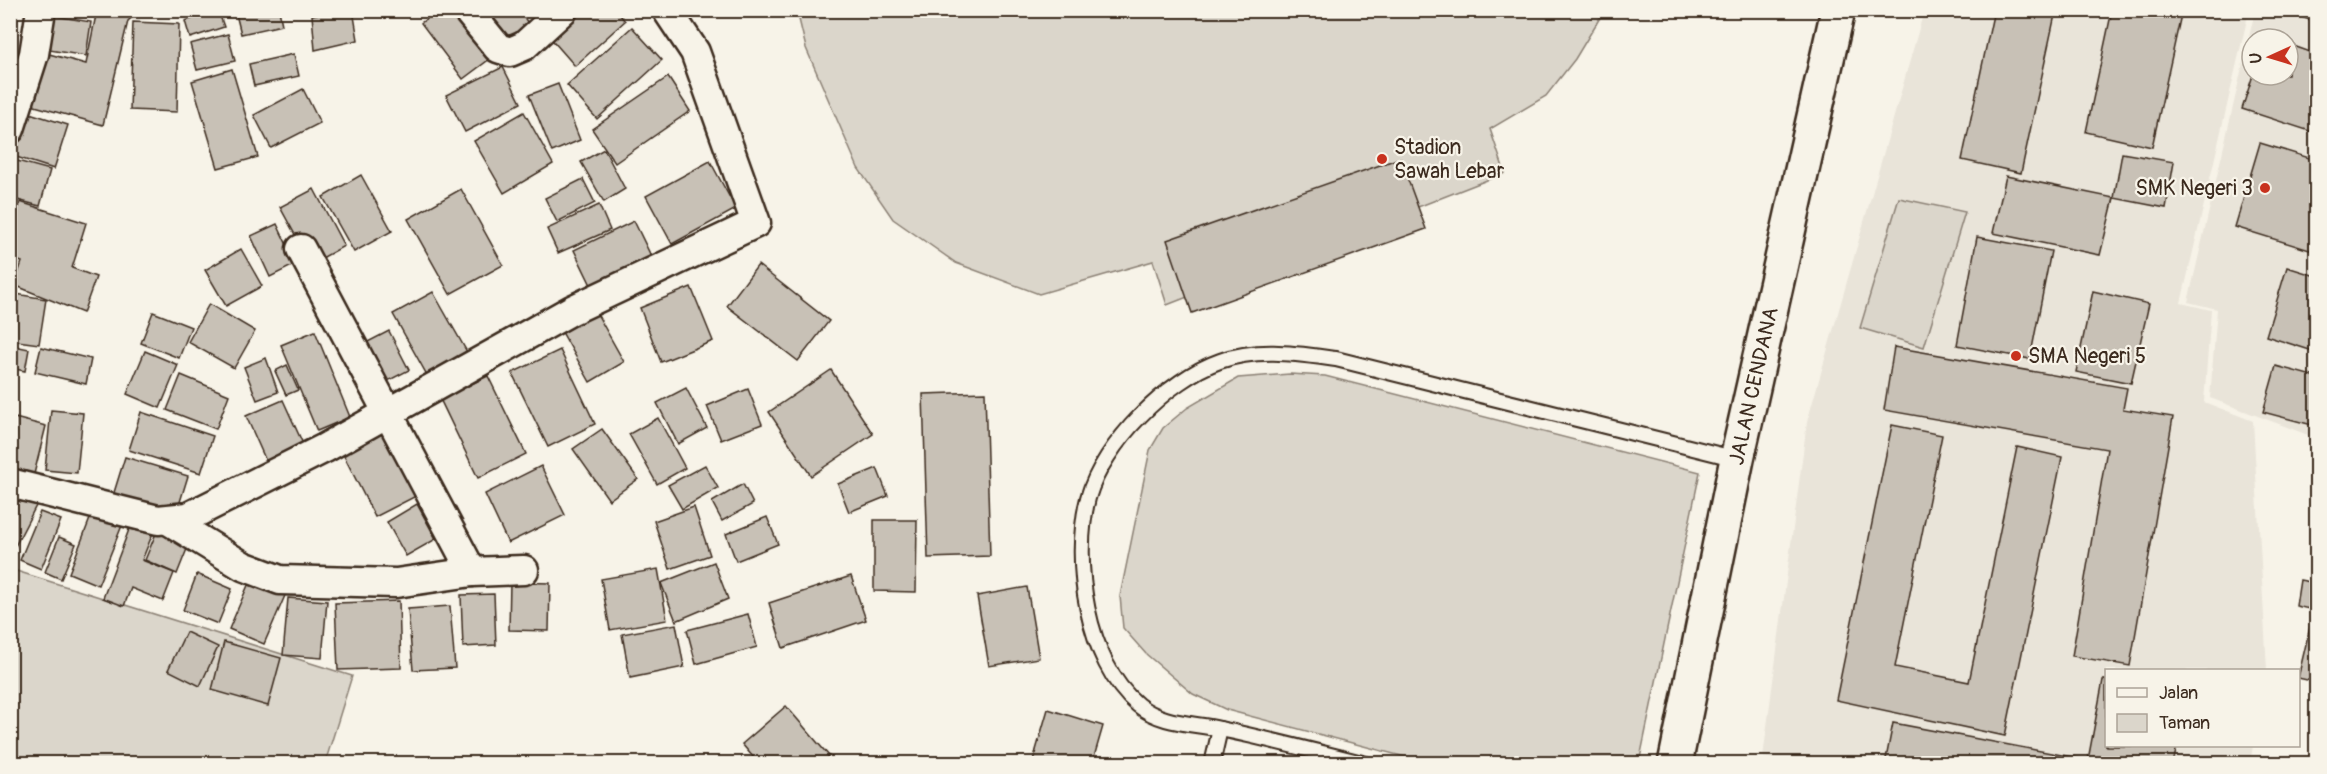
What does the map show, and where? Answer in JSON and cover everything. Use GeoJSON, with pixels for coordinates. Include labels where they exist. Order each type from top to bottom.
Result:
{"type":"FeatureCollection","features":[{"type":"Feature","properties":{"kind":"main road","name":"JALAN CENDANA"},"geometry":{"type":"LineString","coordinates":[[1675,764],[1737,459],[1838,10]]}},
{"type":"Feature","properties":{"kind":"street"},"geometry":{"type":"LineString","coordinates":[[10,129],[34,54],[41,10]]}},
{"type":"Feature","properties":{"kind":"street"},"geometry":{"type":"LineString","coordinates":[[466,10],[498,48],[510,51],[524,45],[563,10]]}},
{"type":"Feature","properties":{"kind":"street"},"geometry":{"type":"LineString","coordinates":[[168,520],[188,516],[208,508],[387,413],[572,310],[756,223],[695,52],[667,10]]}},
{"type":"Feature","properties":{"kind":"street"},"geometry":{"type":"LineString","coordinates":[[301,249],[472,572]]}},
{"type":"Feature","properties":{"kind":"street"},"geometry":{"type":"LineString","coordinates":[[10,483],[168,520],[243,566],[280,580],[396,583],[472,572],[524,570]]}},
{"type":"Feature","properties":{"kind":"lane"},"geometry":{"type":"LineString","coordinates":[[1366,764],[1220,729],[1170,720],[1139,706],[1119,685],[1098,645],[1086,605],[1083,541],[1089,497],[1108,459],[1127,429],[1150,406],[1194,373],[1219,361],[1244,354],[1285,352],[1336,359],[1737,459]]}},
{"type":"Feature","properties":{"kind":"lane"},"geometry":{"type":"LineString","coordinates":[[1212,764],[1220,729]]}},
{"type":"Feature","properties":{"kind":"shaded area","name":"SMA Negeri 5"},"geometry":{"type":"Polygon","coordinates":[[[1924,11],[2249,11],[2245,27],[2240,27],[2240,50],[2181,303],[2211,310],[2204,402],[2253,421],[2267,669],[2105,669],[2105,747],[2253,747],[2250,763],[1797,764],[1763,757],[1807,422],[1924,11]]]}},
{"type":"Feature","properties":{"kind":"shaded area","name":"SMK Negeri 3"},"geometry":{"type":"Polygon","coordinates":[[[2255,11],[2316,11],[2316,438],[2210,398],[2217,309],[2188,302],[2240,76],[2240,87],[2300,87],[2300,27],[2251,27],[2255,11]]]}},
{"type":"Feature","properties":{"kind":"green space"},"geometry":{"type":"Polygon","coordinates":[[[797,11],[1604,11],[1575,59],[1546,96],[1490,129],[1505,173],[1167,305],[1153,261],[1039,294],[956,263],[893,219],[858,168],[806,48],[797,11]]]}},
{"type":"Feature","properties":{"kind":"green space"},"geometry":{"type":"Polygon","coordinates":[[[1899,198],[1965,212],[1924,347],[1860,328],[1899,198]]]}},
{"type":"Feature","properties":{"kind":"green space"},"geometry":{"type":"Polygon","coordinates":[[[1290,374],[1325,376],[1700,472],[1639,763],[1428,763],[1227,710],[1193,694],[1146,654],[1123,628],[1120,596],[1150,450],[1163,428],[1187,408],[1238,378],[1290,374]]]}},
{"type":"Feature","properties":{"kind":"green space"},"geometry":{"type":"Polygon","coordinates":[[[10,569],[352,676],[325,763],[11,763],[10,569]]]}},
{"type":"Feature","properties":{"kind":"building"},"geometry":{"type":"Polygon","coordinates":[[[97,10],[110,13],[113,10],[140,10],[128,21],[103,125],[24,103],[38,51],[86,64],[97,10]]]}},
{"type":"Feature","properties":{"kind":"building"},"geometry":{"type":"Polygon","coordinates":[[[218,10],[224,27],[190,38],[185,21],[218,10]]]}},
{"type":"Feature","properties":{"kind":"building"},"geometry":{"type":"Polygon","coordinates":[[[235,10],[279,10],[282,25],[241,34],[235,10]]]}},
{"type":"Feature","properties":{"kind":"building"},"geometry":{"type":"Polygon","coordinates":[[[336,10],[353,10],[358,40],[315,50],[312,15],[336,10]]]}},
{"type":"Feature","properties":{"kind":"building"},"geometry":{"type":"Polygon","coordinates":[[[438,10],[461,10],[495,55],[463,79],[421,23],[438,10]]]}},
{"type":"Feature","properties":{"kind":"building"},"geometry":{"type":"Polygon","coordinates":[[[491,10],[519,10],[530,26],[502,46],[481,17],[491,10]]]}},
{"type":"Feature","properties":{"kind":"building"},"geometry":{"type":"Polygon","coordinates":[[[573,10],[616,10],[625,21],[575,66],[547,34],[573,10]]]}},
{"type":"Feature","properties":{"kind":"building"},"geometry":{"type":"Polygon","coordinates":[[[1994,10],[2056,10],[2021,173],[1962,160],[1994,10]]]}},
{"type":"Feature","properties":{"kind":"building"},"geometry":{"type":"Polygon","coordinates":[[[2112,10],[2182,10],[2152,147],[2086,132],[2112,10]]]}},
{"type":"Feature","properties":{"kind":"building"},"geometry":{"type":"Polygon","coordinates":[[[2283,10],[2316,10],[2316,22],[2283,11],[2283,10]]]}},
{"type":"Feature","properties":{"kind":"building"},"geometry":{"type":"Polygon","coordinates":[[[43,14],[91,22],[86,56],[37,48],[43,14]]]}},
{"type":"Feature","properties":{"kind":"building"},"geometry":{"type":"Polygon","coordinates":[[[133,22],[179,24],[177,112],[130,110],[133,22]]]}},
{"type":"Feature","properties":{"kind":"building"},"geometry":{"type":"Polygon","coordinates":[[[632,27],[662,60],[597,119],[567,85],[632,27]]]}},
{"type":"Feature","properties":{"kind":"building"},"geometry":{"type":"Polygon","coordinates":[[[228,34],[235,61],[197,70],[190,44],[228,34]]]}},
{"type":"Feature","properties":{"kind":"building"},"geometry":{"type":"Polygon","coordinates":[[[2300,48],[2316,54],[2316,133],[2242,109],[2249,87],[2300,87],[2300,48]]]}},
{"type":"Feature","properties":{"kind":"building"},"geometry":{"type":"Polygon","coordinates":[[[294,54],[299,76],[254,86],[249,64],[294,54]]]}},
{"type":"Feature","properties":{"kind":"building"},"geometry":{"type":"Polygon","coordinates":[[[503,67],[521,103],[465,132],[446,95],[503,67]]]}},
{"type":"Feature","properties":{"kind":"building"},"geometry":{"type":"Polygon","coordinates":[[[232,69],[258,157],[218,168],[192,81],[232,69]]]}},
{"type":"Feature","properties":{"kind":"building"},"geometry":{"type":"Polygon","coordinates":[[[668,77],[690,111],[615,163],[592,129],[668,77]]]}},
{"type":"Feature","properties":{"kind":"building"},"geometry":{"type":"Polygon","coordinates":[[[558,84],[580,140],[552,152],[529,95],[558,84]]]}},
{"type":"Feature","properties":{"kind":"building"},"geometry":{"type":"Polygon","coordinates":[[[303,89],[320,123],[271,148],[254,115],[303,89]]]}},
{"type":"Feature","properties":{"kind":"building"},"geometry":{"type":"Polygon","coordinates":[[[23,111],[68,125],[54,169],[10,155],[23,111]]]}},
{"type":"Feature","properties":{"kind":"building"},"geometry":{"type":"Polygon","coordinates":[[[524,112],[553,164],[504,193],[474,141],[524,112]]]}},
{"type":"Feature","properties":{"kind":"building"},"geometry":{"type":"Polygon","coordinates":[[[2260,143],[2316,160],[2316,252],[2235,227],[2260,143]]]}},
{"type":"Feature","properties":{"kind":"building"},"geometry":{"type":"Polygon","coordinates":[[[604,149],[625,189],[604,202],[581,162],[604,149]]]}},
{"type":"Feature","properties":{"kind":"building"},"geometry":{"type":"Polygon","coordinates":[[[2122,153],[2174,162],[2166,208],[2114,198],[2122,153]]]}},
{"type":"Feature","properties":{"kind":"building"},"geometry":{"type":"Polygon","coordinates":[[[1400,158],[1426,229],[1192,313],[1167,240],[1400,158]]]}},
{"type":"Feature","properties":{"kind":"building"},"geometry":{"type":"Polygon","coordinates":[[[10,159],[50,170],[40,206],[10,198],[10,159]]]}},
{"type":"Feature","properties":{"kind":"building"},"geometry":{"type":"Polygon","coordinates":[[[710,161],[736,209],[672,244],[646,196],[710,161]]]}},
{"type":"Feature","properties":{"kind":"building"},"geometry":{"type":"Polygon","coordinates":[[[361,175],[392,231],[354,252],[323,197],[361,175]]]}},
{"type":"Feature","properties":{"kind":"building"},"geometry":{"type":"Polygon","coordinates":[[[2006,176],[2114,198],[2100,255],[1993,233],[2006,176]]]}},
{"type":"Feature","properties":{"kind":"building"},"geometry":{"type":"Polygon","coordinates":[[[583,179],[595,203],[557,222],[545,198],[583,179]]]}},
{"type":"Feature","properties":{"kind":"building"},"geometry":{"type":"Polygon","coordinates":[[[314,189],[344,246],[311,264],[280,207],[314,189]]]}},
{"type":"Feature","properties":{"kind":"building"},"geometry":{"type":"Polygon","coordinates":[[[461,189],[503,265],[450,294],[408,219],[461,189]]]}},
{"type":"Feature","properties":{"kind":"building"},"geometry":{"type":"Polygon","coordinates":[[[20,202],[86,223],[72,268],[96,277],[83,313],[14,285],[22,262],[10,258],[10,234],[20,202]]]}},
{"type":"Feature","properties":{"kind":"building"},"geometry":{"type":"Polygon","coordinates":[[[599,205],[610,230],[558,253],[547,229],[599,205]]]}},
{"type":"Feature","properties":{"kind":"building"},"geometry":{"type":"Polygon","coordinates":[[[634,221],[651,256],[591,285],[574,250],[634,221]]]}},
{"type":"Feature","properties":{"kind":"building"},"geometry":{"type":"Polygon","coordinates":[[[277,224],[296,264],[270,277],[251,236],[277,224]]]}},
{"type":"Feature","properties":{"kind":"building"},"geometry":{"type":"Polygon","coordinates":[[[1977,237],[2051,251],[2030,359],[1957,345],[1977,237]]]}},
{"type":"Feature","properties":{"kind":"building"},"geometry":{"type":"Polygon","coordinates":[[[241,249],[262,286],[226,306],[205,270],[241,249]]]}},
{"type":"Feature","properties":{"kind":"building"},"geometry":{"type":"Polygon","coordinates":[[[758,265],[829,321],[798,361],[727,306],[758,265]]]}},
{"type":"Feature","properties":{"kind":"building"},"geometry":{"type":"Polygon","coordinates":[[[2287,267],[2316,276],[2316,352],[2266,336],[2287,267]]]}},
{"type":"Feature","properties":{"kind":"building"},"geometry":{"type":"Polygon","coordinates":[[[691,287],[713,341],[661,362],[640,308],[691,287]]]}},
{"type":"Feature","properties":{"kind":"building"},"geometry":{"type":"Polygon","coordinates":[[[2093,291],[2149,304],[2131,383],[2076,372],[2093,291]]]}},
{"type":"Feature","properties":{"kind":"building"},"geometry":{"type":"Polygon","coordinates":[[[433,292],[467,352],[427,375],[393,314],[433,292]]]}},
{"type":"Feature","properties":{"kind":"building"},"geometry":{"type":"Polygon","coordinates":[[[10,293],[46,299],[39,344],[10,340],[10,293]]]}},
{"type":"Feature","properties":{"kind":"building"},"geometry":{"type":"Polygon","coordinates":[[[209,304],[255,331],[234,368],[188,342],[209,304]]]}},
{"type":"Feature","properties":{"kind":"building"},"geometry":{"type":"Polygon","coordinates":[[[153,312],[191,327],[179,358],[141,343],[153,312]]]}},
{"type":"Feature","properties":{"kind":"building"},"geometry":{"type":"Polygon","coordinates":[[[596,312],[624,362],[590,382],[562,332],[596,312]]]}},
{"type":"Feature","properties":{"kind":"building"},"geometry":{"type":"Polygon","coordinates":[[[315,331],[350,417],[317,431],[281,345],[315,331]]]}},
{"type":"Feature","properties":{"kind":"building"},"geometry":{"type":"Polygon","coordinates":[[[389,331],[409,370],[376,387],[356,348],[389,331]]]}},
{"type":"Feature","properties":{"kind":"building"},"geometry":{"type":"Polygon","coordinates":[[[10,345],[29,349],[25,371],[10,368],[10,345]]]}},
{"type":"Feature","properties":{"kind":"building"},"geometry":{"type":"Polygon","coordinates":[[[41,347],[91,359],[86,384],[35,372],[41,347]]]}},
{"type":"Feature","properties":{"kind":"building"},"geometry":{"type":"Polygon","coordinates":[[[1894,347],[2127,388],[2123,409],[2173,417],[2130,666],[2072,656],[2107,449],[1884,410],[1894,347]]]}},
{"type":"Feature","properties":{"kind":"building"},"geometry":{"type":"Polygon","coordinates":[[[560,350],[595,424],[548,447],[512,373],[560,350]]]}},
{"type":"Feature","properties":{"kind":"building"},"geometry":{"type":"Polygon","coordinates":[[[145,351],[178,365],[160,408],[127,394],[145,351]]]}},
{"type":"Feature","properties":{"kind":"building"},"geometry":{"type":"Polygon","coordinates":[[[266,358],[278,392],[257,400],[244,367],[266,358]]]}},
{"type":"Feature","properties":{"kind":"building"},"geometry":{"type":"Polygon","coordinates":[[[287,365],[298,390],[286,395],[275,371],[287,365]]]}},
{"type":"Feature","properties":{"kind":"building"},"geometry":{"type":"Polygon","coordinates":[[[2276,366],[2316,377],[2316,426],[2263,412],[2276,366]]]}},
{"type":"Feature","properties":{"kind":"building"},"geometry":{"type":"Polygon","coordinates":[[[831,370],[873,434],[811,476],[769,412],[831,370]]]}},
{"type":"Feature","properties":{"kind":"building"},"geometry":{"type":"Polygon","coordinates":[[[181,375],[229,395],[216,429],[167,410],[181,375]]]}},
{"type":"Feature","properties":{"kind":"building"},"geometry":{"type":"Polygon","coordinates":[[[488,376],[526,454],[478,478],[440,399],[488,376]]]}},
{"type":"Feature","properties":{"kind":"building"},"geometry":{"type":"Polygon","coordinates":[[[686,388],[707,428],[678,444],[657,403],[686,388]]]}},
{"type":"Feature","properties":{"kind":"building"},"geometry":{"type":"Polygon","coordinates":[[[748,389],[762,424],[721,440],[707,406],[748,389]]]}},
{"type":"Feature","properties":{"kind":"building"},"geometry":{"type":"Polygon","coordinates":[[[985,392],[990,556],[928,558],[923,394],[985,392]]]}},
{"type":"Feature","properties":{"kind":"building"},"geometry":{"type":"Polygon","coordinates":[[[283,400],[303,444],[266,461],[246,416],[283,400]]]}},
{"type":"Feature","properties":{"kind":"building"},"geometry":{"type":"Polygon","coordinates":[[[51,410],[83,413],[77,473],[45,470],[51,410]]]}},
{"type":"Feature","properties":{"kind":"building"},"geometry":{"type":"Polygon","coordinates":[[[141,412],[213,436],[201,473],[129,450],[141,412]]]}},
{"type":"Feature","properties":{"kind":"building"},"geometry":{"type":"Polygon","coordinates":[[[15,418],[46,426],[31,486],[10,480],[10,436],[15,418]]]}},
{"type":"Feature","properties":{"kind":"building"},"geometry":{"type":"Polygon","coordinates":[[[658,418],[685,468],[657,484],[629,434],[658,418]]]}},
{"type":"Feature","properties":{"kind":"building"},"geometry":{"type":"Polygon","coordinates":[[[1892,425],[1942,435],[1895,667],[1969,682],[2017,447],[2062,457],[2005,736],[1836,700],[1892,425]]]}},
{"type":"Feature","properties":{"kind":"building"},"geometry":{"type":"Polygon","coordinates":[[[602,429],[638,479],[609,500],[573,449],[602,429]]]}},
{"type":"Feature","properties":{"kind":"building"},"geometry":{"type":"Polygon","coordinates":[[[385,430],[418,495],[375,517],[342,452],[385,430]]]}},
{"type":"Feature","properties":{"kind":"building"},"geometry":{"type":"Polygon","coordinates":[[[125,457],[188,476],[175,518],[112,499],[125,457]]]}},
{"type":"Feature","properties":{"kind":"building"},"geometry":{"type":"Polygon","coordinates":[[[705,465],[718,488],[682,509],[668,485],[705,465]]]}},
{"type":"Feature","properties":{"kind":"building"},"geometry":{"type":"Polygon","coordinates":[[[541,466],[565,515],[508,543],[485,494],[541,466]]]}},
{"type":"Feature","properties":{"kind":"building"},"geometry":{"type":"Polygon","coordinates":[[[877,468],[888,496],[849,512],[838,484],[877,468]]]}},
{"type":"Feature","properties":{"kind":"building"},"geometry":{"type":"Polygon","coordinates":[[[743,484],[753,504],[722,521],[712,502],[743,484]]]}},
{"type":"Feature","properties":{"kind":"building"},"geometry":{"type":"Polygon","coordinates":[[[19,492],[39,500],[12,552],[10,512],[19,492]]]}},
{"type":"Feature","properties":{"kind":"building"},"geometry":{"type":"Polygon","coordinates":[[[417,504],[436,539],[406,556],[387,522],[417,504]]]}},
{"type":"Feature","properties":{"kind":"building"},"geometry":{"type":"Polygon","coordinates":[[[694,507],[710,555],[670,569],[654,521],[694,507]]]}},
{"type":"Feature","properties":{"kind":"building"},"geometry":{"type":"Polygon","coordinates":[[[93,511],[123,523],[98,585],[69,573],[93,511]]]}},
{"type":"Feature","properties":{"kind":"building"},"geometry":{"type":"Polygon","coordinates":[[[40,512],[61,520],[41,569],[20,560],[40,512]]]}},
{"type":"Feature","properties":{"kind":"building"},"geometry":{"type":"Polygon","coordinates":[[[767,517],[778,544],[736,561],[726,534],[767,517]]]}},
{"type":"Feature","properties":{"kind":"building"},"geometry":{"type":"Polygon","coordinates":[[[133,519],[155,528],[142,560],[174,573],[163,601],[131,588],[124,606],[103,598],[133,519]]]}},
{"type":"Feature","properties":{"kind":"building"},"geometry":{"type":"Polygon","coordinates":[[[874,520],[917,520],[916,592],[874,591],[874,520]]]}},
{"type":"Feature","properties":{"kind":"building"},"geometry":{"type":"Polygon","coordinates":[[[159,526],[191,539],[177,574],[145,560],[159,526]]]}},
{"type":"Feature","properties":{"kind":"building"},"geometry":{"type":"Polygon","coordinates":[[[59,537],[76,544],[61,579],[45,572],[59,537]]]}},
{"type":"Feature","properties":{"kind":"building"},"geometry":{"type":"Polygon","coordinates":[[[714,562],[728,599],[676,621],[661,583],[714,562]]]}},
{"type":"Feature","properties":{"kind":"building"},"geometry":{"type":"Polygon","coordinates":[[[658,569],[667,620],[610,630],[601,579],[658,569]]]}},
{"type":"Feature","properties":{"kind":"building"},"geometry":{"type":"Polygon","coordinates":[[[197,574],[232,589],[218,624],[183,610],[197,574]]]}},
{"type":"Feature","properties":{"kind":"building"},"geometry":{"type":"Polygon","coordinates":[[[252,576],[287,591],[264,644],[229,629],[252,576]]]}},
{"type":"Feature","properties":{"kind":"building"},"geometry":{"type":"Polygon","coordinates":[[[851,576],[866,620],[783,648],[769,603],[851,576]]]}},
{"type":"Feature","properties":{"kind":"building"},"geometry":{"type":"Polygon","coordinates":[[[2300,580],[2316,583],[2316,682],[2300,678],[2314,610],[2296,606],[2300,580]]]}},
{"type":"Feature","properties":{"kind":"building"},"geometry":{"type":"Polygon","coordinates":[[[510,582],[550,583],[549,631],[509,630],[510,582]]]}},
{"type":"Feature","properties":{"kind":"building"},"geometry":{"type":"Polygon","coordinates":[[[1027,587],[1039,658],[989,666],[977,596],[1027,587]]]}},
{"type":"Feature","properties":{"kind":"building"},"geometry":{"type":"Polygon","coordinates":[[[494,594],[496,645],[463,647],[461,595],[494,594]]]}},
{"type":"Feature","properties":{"kind":"building"},"geometry":{"type":"Polygon","coordinates":[[[288,598],[327,601],[322,658],[283,655],[288,598]]]}},
{"type":"Feature","properties":{"kind":"building"},"geometry":{"type":"Polygon","coordinates":[[[399,601],[401,668],[338,670],[335,603],[399,601]]]}},
{"type":"Feature","properties":{"kind":"building"},"geometry":{"type":"Polygon","coordinates":[[[450,606],[455,668],[413,670],[408,609],[450,606]]]}},
{"type":"Feature","properties":{"kind":"building"},"geometry":{"type":"Polygon","coordinates":[[[748,614],[757,647],[696,664],[687,630],[748,614]]]}},
{"type":"Feature","properties":{"kind":"building"},"geometry":{"type":"Polygon","coordinates":[[[676,624],[684,667],[630,678],[622,634],[676,624]]]}},
{"type":"Feature","properties":{"kind":"building"},"geometry":{"type":"Polygon","coordinates":[[[186,632],[218,647],[200,686],[168,670],[186,632]]]}},
{"type":"Feature","properties":{"kind":"building"},"geometry":{"type":"Polygon","coordinates":[[[224,642],[281,658],[268,706],[212,690],[224,642]]]}},
{"type":"Feature","properties":{"kind":"building"},"geometry":{"type":"Polygon","coordinates":[[[2103,680],[2105,680],[2105,747],[2177,747],[2173,764],[1885,764],[1893,723],[2088,760],[2103,680]]]}},
{"type":"Feature","properties":{"kind":"building"},"geometry":{"type":"Polygon","coordinates":[[[786,706],[829,756],[821,764],[759,764],[742,744],[786,706]]]}},
{"type":"Feature","properties":{"kind":"building"},"geometry":{"type":"Polygon","coordinates":[[[1048,709],[1103,726],[1092,764],[1032,764],[1048,709]]]}},
{"type":"Feature","properties":{"kind":"place","name":"Stadion Sawah Lebar"},"geometry":{"type":"Point","coordinates":[1382,159]}},
{"type":"Feature","properties":{"kind":"place","name":"SMK Negeri 3"},"geometry":{"type":"Point","coordinates":[2265,188]}},
{"type":"Feature","properties":{"kind":"place","name":"SMA Negeri 5"},"geometry":{"type":"Point","coordinates":[2016,356]}}]}
